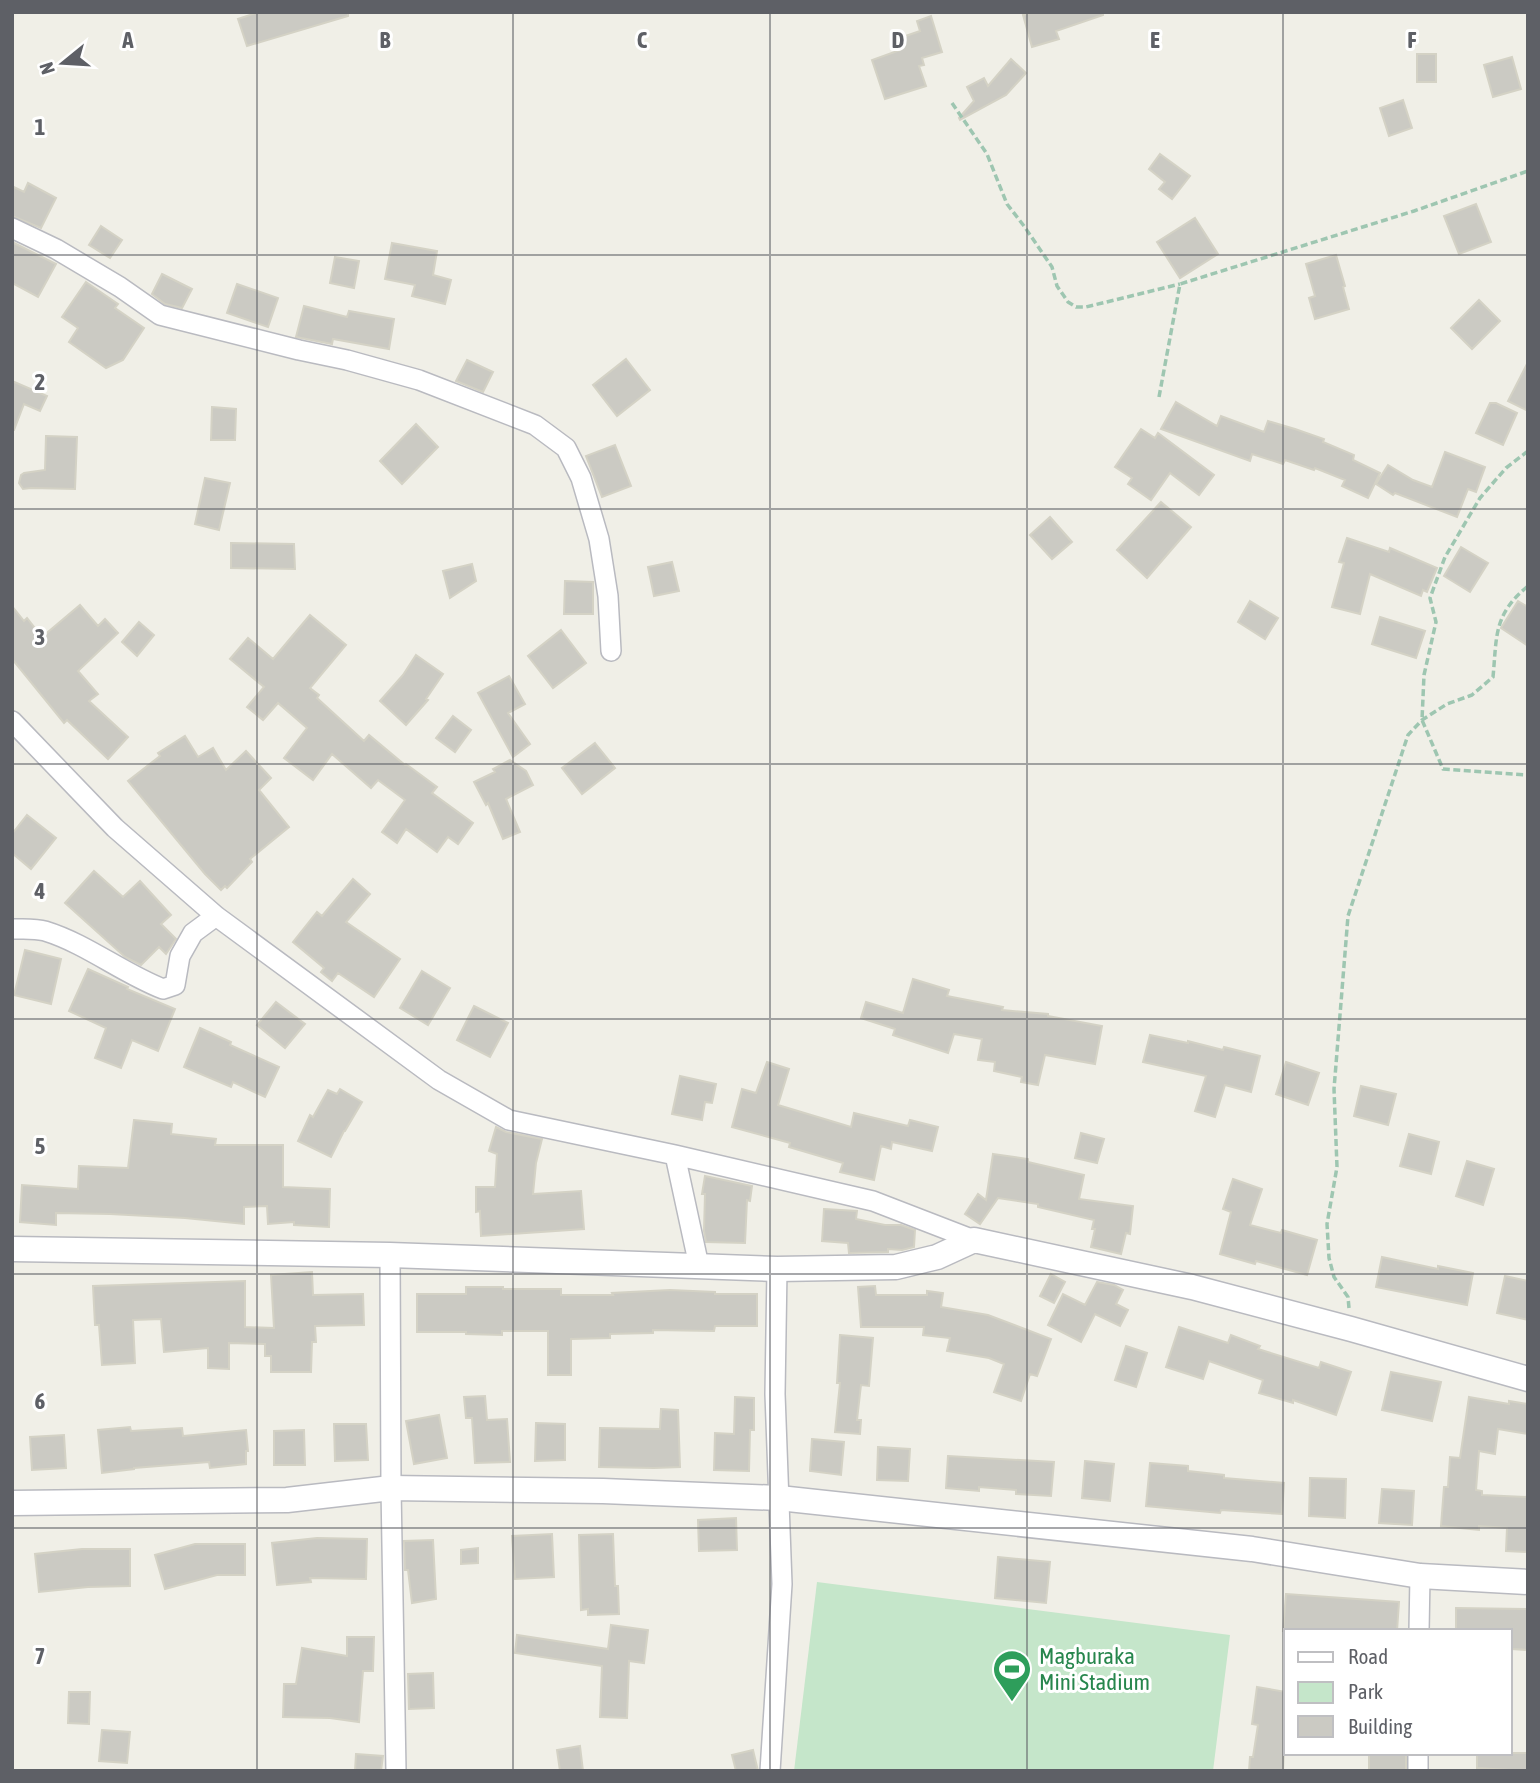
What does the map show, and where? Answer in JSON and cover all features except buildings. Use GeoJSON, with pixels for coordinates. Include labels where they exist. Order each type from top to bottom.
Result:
{"type":"FeatureCollection","features":[{"type":"Feature","properties":{"kind":"street"},"geometry":{"type":"LineString","coordinates":[[12,229],[56,249],[120,287],[160,315],[348,360],[419,380],[535,425],[566,448],[582,478],[601,550],[608,596],[611,651]]}},
{"type":"Feature","properties":{"kind":"street"},"geometry":{"type":"LineString","coordinates":[[12,721],[115,828],[216,916],[439,1080],[509,1120],[873,1201],[974,1240],[1192,1287],[1528,1379]]}},
{"type":"Feature","properties":{"kind":"street"},"geometry":{"type":"LineString","coordinates":[[12,929],[43,930],[89,950],[141,981],[163,989],[175,985],[180,956],[193,933],[216,916]]}},
{"type":"Feature","properties":{"kind":"street"},"geometry":{"type":"LineString","coordinates":[[675,1155],[699,1266]]}},
{"type":"Feature","properties":{"kind":"street"},"geometry":{"type":"LineString","coordinates":[[12,1249],[390,1255],[777,1269],[896,1267],[937,1256],[974,1240]]}},
{"type":"Feature","properties":{"kind":"street"},"geometry":{"type":"LineString","coordinates":[[390,1255],[396,1771]]}},
{"type":"Feature","properties":{"kind":"street"},"geometry":{"type":"LineString","coordinates":[[769,1771],[782,1584],[775,1394],[777,1269]]}},
{"type":"Feature","properties":{"kind":"street"},"geometry":{"type":"LineString","coordinates":[[12,1503],[287,1500],[391,1488],[603,1491],[779,1498],[1252,1549],[1420,1576],[1528,1582]]}},
{"type":"Feature","properties":{"kind":"street"},"geometry":{"type":"LineString","coordinates":[[1419,1629],[1420,1576]]}},
{"type":"Feature","properties":{"kind":"path"},"geometry":{"type":"LineString","coordinates":[[952,103],[986,154],[1007,204],[1052,267],[1056,286],[1068,302],[1076,306],[1086,307],[1181,284],[1528,172]]}},
{"type":"Feature","properties":{"kind":"path"},"geometry":{"type":"LineString","coordinates":[[1159,397],[1181,284]]}},
{"type":"Feature","properties":{"kind":"path"},"geometry":{"type":"LineString","coordinates":[[1528,451],[1506,468],[1480,498],[1446,557],[1430,598],[1436,622],[1424,675],[1422,720],[1443,768],[1528,775]]}},
{"type":"Feature","properties":{"kind":"path"},"geometry":{"type":"LineString","coordinates":[[1351,1329],[1348,1297],[1334,1278],[1329,1258],[1327,1224],[1337,1167],[1334,1089],[1348,916],[1408,735],[1422,720],[1447,704],[1472,695],[1493,677],[1499,623],[1508,605],[1528,586]]}},
{"type":"Feature","properties":{"kind":"green space","name":"Magburaka Mini Stadium"},"geometry":{"type":"Polygon","coordinates":[[[817,1582],[1230,1635],[1213,1771],[794,1771],[817,1582]]]}},
{"type":"Feature","properties":{"kind":"place","name":"Magburaka Mini Stadium"},"geometry":{"type":"Point","coordinates":[1012,1703]}}]}
